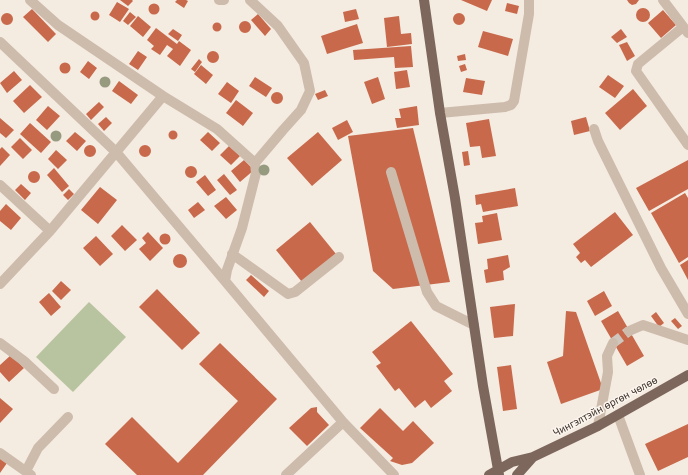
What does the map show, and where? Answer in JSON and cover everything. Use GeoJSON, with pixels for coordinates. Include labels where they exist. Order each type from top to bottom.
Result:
{"type":"FeatureCollection","features":[{"type":"Feature","properties":{"kind":"main road"},"geometry":{"type":"LineString","coordinates":[[424,0],[440,113],[455,198],[495,473]]}},
{"type":"Feature","properties":{"kind":"main road","name":"Чингэлтэйн өргөн чөлөө"},"geometry":{"type":"LineString","coordinates":[[495,473],[512,462],[533,457],[598,426],[688,376]]}},
{"type":"Feature","properties":{"kind":"main road","name":"Чингэлтэйн өргөн чөлөө"},"geometry":{"type":"LineString","coordinates":[[517,475],[533,457]]}},
{"type":"Feature","properties":{"kind":"street"},"geometry":{"type":"LineString","coordinates":[[30,0],[58,25],[163,96],[217,129],[255,163],[256,174],[242,228],[232,254],[225,281]]}},
{"type":"Feature","properties":{"kind":"street"},"geometry":{"type":"LineString","coordinates":[[219,0],[224,0]]}},
{"type":"Feature","properties":{"kind":"street"},"geometry":{"type":"LineString","coordinates":[[250,0],[278,26],[304,63],[310,91],[301,110],[255,163]]}},
{"type":"Feature","properties":{"kind":"street"},"geometry":{"type":"LineString","coordinates":[[440,113],[505,107],[511,105],[514,101],[529,14],[529,0]]}},
{"type":"Feature","properties":{"kind":"street"},"geometry":{"type":"LineString","coordinates":[[662,0],[685,30],[638,64],[636,71],[688,145]]}},
{"type":"Feature","properties":{"kind":"street"},"geometry":{"type":"LineString","coordinates":[[0,42],[116,152],[343,422],[394,475]]}},
{"type":"Feature","properties":{"kind":"street"},"geometry":{"type":"LineString","coordinates":[[0,284],[50,231],[163,96]]}},
{"type":"Feature","properties":{"kind":"street"},"geometry":{"type":"LineString","coordinates":[[594,129],[598,141],[661,268],[688,314]]}},
{"type":"Feature","properties":{"kind":"street"},"geometry":{"type":"LineString","coordinates":[[390,172],[427,292],[436,306],[474,325]]}},
{"type":"Feature","properties":{"kind":"street"},"geometry":{"type":"LineString","coordinates":[[0,184],[50,231]]}},
{"type":"Feature","properties":{"kind":"street"},"geometry":{"type":"LineString","coordinates":[[232,254],[288,294],[295,292],[339,257]]}},
{"type":"Feature","properties":{"kind":"street"},"geometry":{"type":"LineString","coordinates":[[629,331],[643,325],[688,340]]}},
{"type":"Feature","properties":{"kind":"street"},"geometry":{"type":"LineString","coordinates":[[0,343],[24,361],[54,389]]}},
{"type":"Feature","properties":{"kind":"street"},"geometry":{"type":"LineString","coordinates":[[598,426],[608,372],[607,356],[614,343]]}},
{"type":"Feature","properties":{"kind":"street"},"geometry":{"type":"LineString","coordinates":[[618,415],[640,475]]}},
{"type":"Feature","properties":{"kind":"street"},"geometry":{"type":"LineString","coordinates":[[0,453],[29,473],[38,448],[68,417]]}},
{"type":"Feature","properties":{"kind":"street"},"geometry":{"type":"LineString","coordinates":[[286,475],[343,422]]}},
{"type":"Feature","properties":{"kind":"green space"},"geometry":{"type":"Polygon","coordinates":[[[89,302],[126,337],[73,392],[36,357],[89,302]]]}},
{"type":"Feature","properties":{"kind":"building"},"geometry":{"type":"Polygon","coordinates":[[[120,0],[132,0],[133,1],[128,6],[120,0]]]}},
{"type":"Feature","properties":{"kind":"building"},"geometry":{"type":"Polygon","coordinates":[[[177,0],[188,1],[184,8],[175,2],[177,0]]]}},
{"type":"Feature","properties":{"kind":"building"},"geometry":{"type":"Polygon","coordinates":[[[461,0],[492,0],[487,11],[461,0]]]}},
{"type":"Feature","properties":{"kind":"building"},"geometry":{"type":"Polygon","coordinates":[[[627,0],[639,0],[636,4],[632,5],[627,0]]]}},
{"type":"Feature","properties":{"kind":"building"},"geometry":{"type":"Polygon","coordinates":[[[117,2],[129,9],[120,22],[109,15],[117,2]]]}},
{"type":"Feature","properties":{"kind":"building"},"geometry":{"type":"Polygon","coordinates":[[[154,3],[158,5],[160,9],[158,13],[154,15],[150,13],[148,9],[150,5],[154,3]]]}},
{"type":"Feature","properties":{"kind":"building"},"geometry":{"type":"Polygon","coordinates":[[[507,3],[519,6],[517,14],[505,11],[507,3]]]}},
{"type":"Feature","properties":{"kind":"building"},"geometry":{"type":"Polygon","coordinates":[[[640,8],[646,8],[650,12],[650,18],[646,22],[640,22],[636,18],[636,12],[640,8]]]}},
{"type":"Feature","properties":{"kind":"building"},"geometry":{"type":"Polygon","coordinates":[[[32,9],[56,34],[48,42],[23,17],[32,9]]]}},
{"type":"Feature","properties":{"kind":"building"},"geometry":{"type":"Polygon","coordinates":[[[356,9],[359,19],[345,22],[343,12],[356,9]]]}},
{"type":"Feature","properties":{"kind":"building"},"geometry":{"type":"Polygon","coordinates":[[[663,10],[676,25],[661,38],[648,23],[663,10]]]}},
{"type":"Feature","properties":{"kind":"building"},"geometry":{"type":"Polygon","coordinates":[[[93,12],[97,12],[99,16],[97,20],[93,20],[91,18],[91,14],[93,12]]]}},
{"type":"Feature","properties":{"kind":"building"},"geometry":{"type":"Polygon","coordinates":[[[130,12],[136,17],[128,25],[123,21],[130,12]]]}},
{"type":"Feature","properties":{"kind":"building"},"geometry":{"type":"Polygon","coordinates":[[[5,13],[9,13],[13,19],[9,25],[5,25],[1,21],[1,17],[5,13]]]}},
{"type":"Feature","properties":{"kind":"building"},"geometry":{"type":"Polygon","coordinates":[[[457,13],[461,13],[465,19],[461,25],[457,25],[453,21],[453,17],[457,13]]]}},
{"type":"Feature","properties":{"kind":"building"},"geometry":{"type":"Polygon","coordinates":[[[258,14],[271,29],[265,36],[251,20],[258,14]]]}},
{"type":"Feature","properties":{"kind":"building"},"geometry":{"type":"Polygon","coordinates":[[[138,16],[151,27],[143,37],[130,26],[138,16]]]}},
{"type":"Feature","properties":{"kind":"building"},"geometry":{"type":"Polygon","coordinates":[[[399,16],[401,34],[411,33],[412,44],[387,47],[384,18],[399,16]]]}},
{"type":"Feature","properties":{"kind":"building"},"geometry":{"type":"Polygon","coordinates":[[[247,21],[250,22],[250,32],[243,33],[240,32],[239,25],[240,22],[247,21]]]}},
{"type":"Feature","properties":{"kind":"building"},"geometry":{"type":"Polygon","coordinates":[[[217,22],[222,27],[217,32],[212,27],[217,22]]]}},
{"type":"Feature","properties":{"kind":"building"},"geometry":{"type":"Polygon","coordinates":[[[357,24],[363,43],[327,54],[321,36],[357,24]]]}},
{"type":"Feature","properties":{"kind":"building"},"geometry":{"type":"Polygon","coordinates":[[[156,28],[177,44],[179,41],[191,50],[180,66],[167,56],[173,49],[167,45],[160,55],[151,49],[154,46],[147,40],[156,28]]]}},
{"type":"Feature","properties":{"kind":"building"},"geometry":{"type":"Polygon","coordinates":[[[173,29],[182,35],[178,41],[168,34],[173,29]]]}},
{"type":"Feature","properties":{"kind":"building"},"geometry":{"type":"Polygon","coordinates":[[[621,29],[627,37],[617,43],[611,37],[621,29]]]}},
{"type":"Feature","properties":{"kind":"building"},"geometry":{"type":"Polygon","coordinates":[[[483,31],[513,39],[508,56],[478,47],[483,31]]]}},
{"type":"Feature","properties":{"kind":"building"},"geometry":{"type":"Polygon","coordinates":[[[627,42],[635,56],[627,61],[619,45],[627,42]]]}},
{"type":"Feature","properties":{"kind":"building"},"geometry":{"type":"Polygon","coordinates":[[[411,46],[413,67],[395,68],[394,57],[354,60],[353,50],[411,46]]]}},
{"type":"Feature","properties":{"kind":"building"},"geometry":{"type":"Polygon","coordinates":[[[138,51],[147,57],[138,70],[129,64],[138,51]]]}},
{"type":"Feature","properties":{"kind":"building"},"geometry":{"type":"Polygon","coordinates":[[[213,51],[217,53],[219,57],[217,61],[213,63],[209,61],[207,57],[209,53],[213,51]]]}},
{"type":"Feature","properties":{"kind":"building"},"geometry":{"type":"Polygon","coordinates":[[[465,54],[466,60],[458,61],[457,56],[465,54]]]}},
{"type":"Feature","properties":{"kind":"building"},"geometry":{"type":"Polygon","coordinates":[[[199,59],[202,62],[195,72],[191,69],[199,59]]]}},
{"type":"Feature","properties":{"kind":"building"},"geometry":{"type":"Polygon","coordinates":[[[88,61],[97,68],[89,79],[80,72],[88,61]]]}},
{"type":"Feature","properties":{"kind":"building"},"geometry":{"type":"Polygon","coordinates":[[[65,62],[69,64],[71,68],[69,72],[65,74],[61,72],[59,68],[61,64],[65,62]]]}},
{"type":"Feature","properties":{"kind":"building"},"geometry":{"type":"Polygon","coordinates":[[[465,64],[467,70],[461,72],[459,66],[465,64]]]}},
{"type":"Feature","properties":{"kind":"building"},"geometry":{"type":"Polygon","coordinates":[[[201,65],[213,75],[206,84],[194,74],[201,65]]]}},
{"type":"Feature","properties":{"kind":"building"},"geometry":{"type":"Polygon","coordinates":[[[407,70],[410,87],[396,89],[394,72],[407,70]]]}},
{"type":"Feature","properties":{"kind":"building"},"geometry":{"type":"Polygon","coordinates":[[[14,71],[22,80],[7,93],[0,83],[14,71]]]}},
{"type":"Feature","properties":{"kind":"building"},"geometry":{"type":"Polygon","coordinates":[[[608,75],[624,86],[615,98],[599,87],[608,75]]]}},
{"type":"Feature","properties":{"kind":"building"},"geometry":{"type":"Polygon","coordinates":[[[255,77],[272,88],[266,97],[249,86],[255,77]]]}},
{"type":"Feature","properties":{"kind":"building"},"geometry":{"type":"Polygon","coordinates":[[[378,77],[385,99],[372,104],[364,82],[378,77]]]}},
{"type":"Feature","properties":{"kind":"building"},"geometry":{"type":"Polygon","coordinates":[[[466,78],[485,81],[482,95],[463,92],[466,78]]]}},
{"type":"Feature","properties":{"kind":"building"},"geometry":{"type":"Polygon","coordinates":[[[119,81],[138,95],[131,104],[112,91],[119,81]]]}},
{"type":"Feature","properties":{"kind":"building"},"geometry":{"type":"Polygon","coordinates":[[[227,82],[239,91],[231,103],[218,94],[227,82]]]}},
{"type":"Feature","properties":{"kind":"building"},"geometry":{"type":"Polygon","coordinates":[[[30,85],[42,97],[24,113],[13,101],[30,85]]]}},
{"type":"Feature","properties":{"kind":"building"},"geometry":{"type":"Polygon","coordinates":[[[633,89],[647,106],[620,130],[605,113],[633,89]]]}},
{"type":"Feature","properties":{"kind":"building"},"geometry":{"type":"Polygon","coordinates":[[[325,90],[328,96],[318,100],[315,94],[325,90]]]}},
{"type":"Feature","properties":{"kind":"building"},"geometry":{"type":"Polygon","coordinates":[[[275,92],[279,92],[283,98],[279,104],[275,104],[271,100],[271,96],[275,92]]]}},
{"type":"Feature","properties":{"kind":"building"},"geometry":{"type":"Polygon","coordinates":[[[236,100],[253,113],[243,126],[226,113],[236,100]]]}},
{"type":"Feature","properties":{"kind":"building"},"geometry":{"type":"Polygon","coordinates":[[[99,102],[104,107],[91,120],[86,114],[99,102]]]}},
{"type":"Feature","properties":{"kind":"building"},"geometry":{"type":"Polygon","coordinates":[[[48,106],[60,116],[47,130],[36,120],[48,106]]]}},
{"type":"Feature","properties":{"kind":"building"},"geometry":{"type":"Polygon","coordinates":[[[417,106],[419,125],[397,128],[395,118],[401,118],[399,109],[417,106]]]}},
{"type":"Feature","properties":{"kind":"building"},"geometry":{"type":"Polygon","coordinates":[[[106,117],[112,123],[104,131],[98,124],[106,117]]]}},
{"type":"Feature","properties":{"kind":"building"},"geometry":{"type":"Polygon","coordinates":[[[586,117],[590,131],[574,135],[571,121],[586,117]]]}},
{"type":"Feature","properties":{"kind":"building"},"geometry":{"type":"Polygon","coordinates":[[[0,118],[14,130],[6,138],[0,133],[0,118]]]}},
{"type":"Feature","properties":{"kind":"building"},"geometry":{"type":"Polygon","coordinates":[[[489,119],[496,156],[482,158],[480,146],[470,147],[466,123],[489,119]]]}},
{"type":"Feature","properties":{"kind":"building"},"geometry":{"type":"Polygon","coordinates":[[[347,120],[353,132],[338,140],[332,128],[347,120]]]}},
{"type":"Feature","properties":{"kind":"building"},"geometry":{"type":"Polygon","coordinates":[[[30,123],[51,142],[41,153],[20,134],[30,123]]]}},
{"type":"Feature","properties":{"kind":"building"},"geometry":{"type":"Polygon","coordinates":[[[413,128],[450,282],[393,289],[373,271],[348,136],[413,128]]]}},
{"type":"Feature","properties":{"kind":"building"},"geometry":{"type":"Polygon","coordinates":[[[171,131],[175,131],[177,135],[175,139],[171,139],[169,137],[169,133],[171,131]]]}},
{"type":"Feature","properties":{"kind":"building"},"geometry":{"type":"Polygon","coordinates":[[[75,132],[86,141],[77,151],[66,141],[75,132]]]}},
{"type":"Feature","properties":{"kind":"building"},"geometry":{"type":"Polygon","coordinates":[[[208,132],[220,143],[212,151],[200,140],[208,132]]]}},
{"type":"Feature","properties":{"kind":"building"},"geometry":{"type":"Polygon","coordinates":[[[318,132],[342,160],[312,186],[287,158],[318,132]]]}},
{"type":"Feature","properties":{"kind":"building"},"geometry":{"type":"Polygon","coordinates":[[[20,138],[32,150],[23,159],[11,147],[20,138]]]}},
{"type":"Feature","properties":{"kind":"building"},"geometry":{"type":"Polygon","coordinates":[[[88,145],[92,145],[96,151],[92,157],[88,157],[84,153],[84,149],[88,145]]]}},
{"type":"Feature","properties":{"kind":"building"},"geometry":{"type":"Polygon","coordinates":[[[145,145],[149,147],[151,151],[149,155],[145,157],[141,155],[139,151],[141,147],[145,145]]]}},
{"type":"Feature","properties":{"kind":"building"},"geometry":{"type":"Polygon","coordinates":[[[229,146],[240,156],[231,165],[220,155],[229,146]]]}},
{"type":"Feature","properties":{"kind":"building"},"geometry":{"type":"Polygon","coordinates":[[[2,147],[10,155],[0,166],[0,149],[2,147]]]}},
{"type":"Feature","properties":{"kind":"building"},"geometry":{"type":"Polygon","coordinates":[[[56,150],[67,160],[58,169],[48,159],[56,150]]]}},
{"type":"Feature","properties":{"kind":"building"},"geometry":{"type":"Polygon","coordinates":[[[468,151],[470,165],[464,166],[462,152],[468,151]]]}},
{"type":"Feature","properties":{"kind":"building"},"geometry":{"type":"Polygon","coordinates":[[[244,160],[254,170],[240,182],[231,171],[244,160]]]}},
{"type":"Feature","properties":{"kind":"building"},"geometry":{"type":"Polygon","coordinates":[[[688,160],[688,189],[649,211],[636,188],[688,160]]]}},
{"type":"Feature","properties":{"kind":"building"},"geometry":{"type":"Polygon","coordinates":[[[189,166],[193,166],[197,172],[193,178],[189,178],[185,174],[185,170],[189,166]]]}},
{"type":"Feature","properties":{"kind":"building"},"geometry":{"type":"Polygon","coordinates":[[[54,168],[69,186],[62,192],[47,175],[54,168]]]}},
{"type":"Feature","properties":{"kind":"building"},"geometry":{"type":"Polygon","coordinates":[[[32,171],[36,171],[40,177],[36,183],[32,183],[28,179],[28,175],[32,171]]]}},
{"type":"Feature","properties":{"kind":"building"},"geometry":{"type":"Polygon","coordinates":[[[224,174],[237,190],[230,195],[217,180],[224,174]]]}},
{"type":"Feature","properties":{"kind":"building"},"geometry":{"type":"Polygon","coordinates":[[[205,175],[216,190],[208,196],[196,182],[205,175]]]}},
{"type":"Feature","properties":{"kind":"building"},"geometry":{"type":"Polygon","coordinates":[[[21,184],[31,193],[25,200],[15,190],[21,184]]]}},
{"type":"Feature","properties":{"kind":"building"},"geometry":{"type":"Polygon","coordinates":[[[100,187],[117,200],[98,224],[81,210],[100,187]]]}},
{"type":"Feature","properties":{"kind":"building"},"geometry":{"type":"Polygon","coordinates":[[[515,188],[518,206],[483,212],[481,204],[476,205],[475,195],[515,188]]]}},
{"type":"Feature","properties":{"kind":"building"},"geometry":{"type":"Polygon","coordinates":[[[69,189],[74,194],[68,200],[63,195],[69,189]]]}},
{"type":"Feature","properties":{"kind":"building"},"geometry":{"type":"Polygon","coordinates":[[[685,193],[688,198],[688,257],[679,263],[651,213],[685,193]]]}},
{"type":"Feature","properties":{"kind":"building"},"geometry":{"type":"Polygon","coordinates":[[[226,197],[237,210],[226,219],[214,206],[226,197]]]}},
{"type":"Feature","properties":{"kind":"building"},"geometry":{"type":"Polygon","coordinates":[[[198,202],[205,210],[194,218],[188,210],[198,202]]]}},
{"type":"Feature","properties":{"kind":"building"},"geometry":{"type":"Polygon","coordinates":[[[6,204],[21,218],[11,230],[0,221],[0,211],[6,204]]]}},
{"type":"Feature","properties":{"kind":"building"},"geometry":{"type":"Polygon","coordinates":[[[615,212],[633,235],[591,267],[585,260],[581,263],[576,257],[580,253],[573,244],[615,212]]]}},
{"type":"Feature","properties":{"kind":"building"},"geometry":{"type":"Polygon","coordinates":[[[497,213],[502,240],[478,244],[475,223],[483,222],[482,216],[497,213]]]}},
{"type":"Feature","properties":{"kind":"building"},"geometry":{"type":"Polygon","coordinates":[[[310,222],[336,254],[302,282],[276,250],[310,222]]]}},
{"type":"Feature","properties":{"kind":"building"},"geometry":{"type":"Polygon","coordinates":[[[122,225],[137,240],[125,251],[111,236],[122,225]]]}},
{"type":"Feature","properties":{"kind":"building"},"geometry":{"type":"Polygon","coordinates":[[[148,232],[163,248],[150,261],[139,249],[146,243],[142,238],[148,232]]]}},
{"type":"Feature","properties":{"kind":"building"},"geometry":{"type":"Polygon","coordinates":[[[163,234],[167,234],[169,235],[169,243],[163,244],[160,241],[160,237],[163,234]]]}},
{"type":"Feature","properties":{"kind":"building"},"geometry":{"type":"Polygon","coordinates":[[[96,236],[113,254],[100,266],[83,248],[96,236]]]}},
{"type":"Feature","properties":{"kind":"building"},"geometry":{"type":"Polygon","coordinates":[[[180,254],[185,256],[187,261],[185,266],[180,268],[175,266],[173,261],[175,256],[180,254]]]}},
{"type":"Feature","properties":{"kind":"building"},"geometry":{"type":"Polygon","coordinates":[[[508,255],[510,267],[503,271],[504,280],[486,283],[484,270],[488,269],[487,259],[508,255]]]}},
{"type":"Feature","properties":{"kind":"building"},"geometry":{"type":"Polygon","coordinates":[[[688,260],[688,280],[680,265],[688,260]]]}},
{"type":"Feature","properties":{"kind":"building"},"geometry":{"type":"Polygon","coordinates":[[[251,275],[269,291],[264,297],[246,280],[251,275]]]}},
{"type":"Feature","properties":{"kind":"building"},"geometry":{"type":"Polygon","coordinates":[[[61,281],[71,290],[61,300],[52,291],[61,281]]]}},
{"type":"Feature","properties":{"kind":"building"},"geometry":{"type":"Polygon","coordinates":[[[157,289],[200,333],[182,350],[139,307],[157,289]]]}},
{"type":"Feature","properties":{"kind":"building"},"geometry":{"type":"Polygon","coordinates":[[[604,291],[612,306],[595,316],[587,301],[604,291]]]}},
{"type":"Feature","properties":{"kind":"building"},"geometry":{"type":"Polygon","coordinates":[[[49,293],[61,307],[51,316],[39,302],[49,293]]]}},
{"type":"Feature","properties":{"kind":"building"},"geometry":{"type":"Polygon","coordinates":[[[515,304],[513,336],[494,338],[490,307],[515,304]]]}},
{"type":"Feature","properties":{"kind":"building"},"geometry":{"type":"Polygon","coordinates":[[[566,311],[576,312],[603,389],[561,404],[547,362],[563,356],[566,311]]]}},
{"type":"Feature","properties":{"kind":"building"},"geometry":{"type":"Polygon","coordinates":[[[618,311],[644,356],[627,366],[601,321],[618,311]]]}},
{"type":"Feature","properties":{"kind":"building"},"geometry":{"type":"Polygon","coordinates":[[[656,312],[664,323],[659,327],[651,316],[656,312]]]}},
{"type":"Feature","properties":{"kind":"building"},"geometry":{"type":"Polygon","coordinates":[[[675,318],[682,326],[678,329],[671,321],[675,318]]]}},
{"type":"Feature","properties":{"kind":"building"},"geometry":{"type":"Polygon","coordinates":[[[411,321],[453,374],[444,381],[452,391],[431,408],[425,400],[415,408],[399,388],[395,391],[376,366],[381,363],[372,352],[411,321]]]}},
{"type":"Feature","properties":{"kind":"building"},"geometry":{"type":"Polygon","coordinates":[[[220,343],[277,399],[203,475],[137,475],[105,444],[132,417],[178,463],[238,401],[199,364],[220,343]]]}},
{"type":"Feature","properties":{"kind":"building"},"geometry":{"type":"Polygon","coordinates":[[[11,355],[24,368],[9,382],[0,372],[0,365],[11,355]]]}},
{"type":"Feature","properties":{"kind":"building"},"geometry":{"type":"Polygon","coordinates":[[[511,365],[517,409],[503,411],[497,367],[511,365]]]}},
{"type":"Feature","properties":{"kind":"building"},"geometry":{"type":"Polygon","coordinates":[[[0,398],[13,409],[0,423],[0,398]]]}},
{"type":"Feature","properties":{"kind":"building"},"geometry":{"type":"Polygon","coordinates":[[[317,407],[317,412],[329,425],[307,446],[289,428],[311,408],[317,407]]]}},
{"type":"Feature","properties":{"kind":"building"},"geometry":{"type":"Polygon","coordinates":[[[380,408],[403,431],[413,421],[434,443],[412,463],[402,465],[390,461],[393,458],[360,428],[380,408]]]}},
{"type":"Feature","properties":{"kind":"building"},"geometry":{"type":"Polygon","coordinates":[[[688,424],[688,457],[658,471],[645,444],[688,424]]]}},
{"type":"Feature","properties":{"kind":"building"},"geometry":{"type":"Polygon","coordinates":[[[0,458],[7,463],[0,473],[0,458]]]}},
{"type":"Feature","properties":{"kind":"tunnel"},"geometry":{"type":"LineString","coordinates":[[613,343],[629,331]]}}]}
